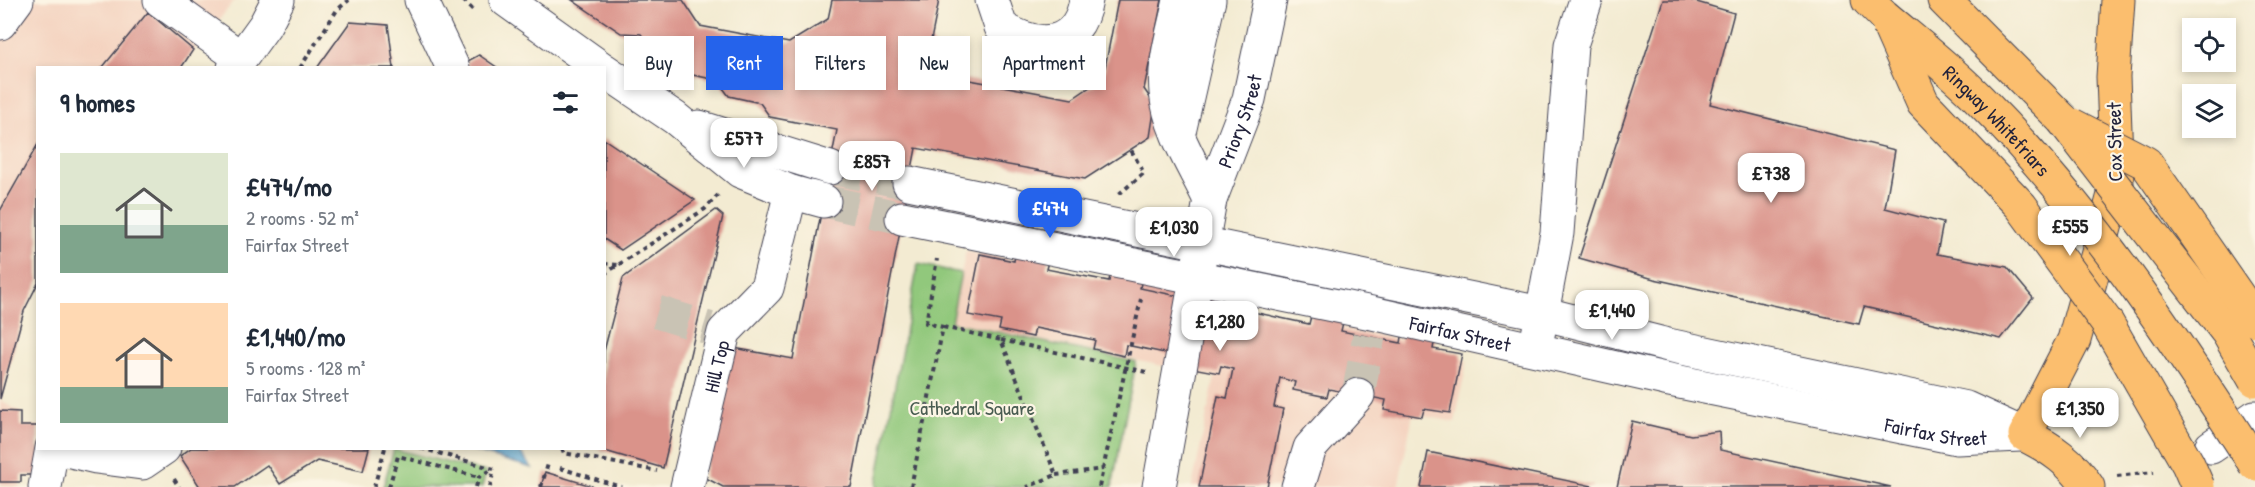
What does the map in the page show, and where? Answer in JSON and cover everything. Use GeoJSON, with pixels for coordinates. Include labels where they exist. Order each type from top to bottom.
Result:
{"type":"FeatureCollection","features":[{"type":"Feature","properties":{"kind":"main road"},"geometry":{"type":"LineString","coordinates":[[1944,0],[2063,120],[2228,333],[2255,380]]}},
{"type":"Feature","properties":{"kind":"main road","name":"Cox Street"},"geometry":{"type":"LineString","coordinates":[[2025,435],[2074,340],[2117,184],[2113,77],[2118,0]]}},
{"type":"Feature","properties":{"kind":"main road"},"geometry":{"type":"LineString","coordinates":[[1876,8],[1923,103],[2021,206],[2107,322],[2188,464],[2198,487]]}},
{"type":"Feature","properties":{"kind":"main road","name":"Ringway Whitefriars"},"geometry":{"type":"LineString","coordinates":[[1876,8],[1980,99],[2062,189],[2170,331],[2255,464]]}},
{"type":"Feature","properties":{"kind":"main road"},"geometry":{"type":"LineString","coordinates":[[2063,120],[2146,163],[2255,320]]}},
{"type":"Feature","properties":{"kind":"main road"},"geometry":{"type":"LineString","coordinates":[[2025,435],[2051,449],[2074,467],[2088,487]]}},
{"type":"Feature","properties":{"kind":"street"},"geometry":{"type":"LineString","coordinates":[[0,23],[17,0]]}},
{"type":"Feature","properties":{"kind":"street"},"geometry":{"type":"LineString","coordinates":[[160,0],[237,63],[265,25],[278,0]]}},
{"type":"Feature","properties":{"kind":"street"},"geometry":{"type":"LineString","coordinates":[[422,0],[452,66]]}},
{"type":"Feature","properties":{"kind":"street"},"geometry":{"type":"LineString","coordinates":[[992,0],[1001,27],[1018,38],[1038,43],[1060,40],[1077,29],[1086,0]]}},
{"type":"Feature","properties":{"kind":"street"},"geometry":{"type":"LineString","coordinates":[[1180,0],[1167,59],[1166,92],[1178,136],[1210,200]]}},
{"type":"Feature","properties":{"kind":"street"},"geometry":{"type":"LineString","coordinates":[[1178,136],[1209,0]]}},
{"type":"Feature","properties":{"kind":"street","name":"Priory Street"},"geometry":{"type":"LineString","coordinates":[[1159,487],[1210,200],[1249,99],[1270,0]]}},
{"type":"Feature","properties":{"kind":"street"},"geometry":{"type":"LineString","coordinates":[[1536,348],[1541,313],[1554,261],[1567,71],[1577,6]]}},
{"type":"Feature","properties":{"kind":"street"},"geometry":{"type":"LineString","coordinates":[[493,8],[598,66]]}},
{"type":"Feature","properties":{"kind":"street"},"geometry":{"type":"LineString","coordinates":[[606,71],[675,118],[740,171],[791,192],[824,201]]}},
{"type":"Feature","properties":{"kind":"street"},"geometry":{"type":"LineString","coordinates":[[675,118],[738,141],[830,168]]}},
{"type":"Feature","properties":{"kind":"street","name":"Fairfax Street"},"geometry":{"type":"LineString","coordinates":[[909,183],[1541,313],[1668,345],[1966,408],[2025,435]]}},
{"type":"Feature","properties":{"kind":"street","name":"Hill Top"},"geometry":{"type":"LineString","coordinates":[[689,482],[716,330],[767,288],[791,192]]}},
{"type":"Feature","properties":{"kind":"street","name":"Fairfax Street"},"geometry":{"type":"LineString","coordinates":[[902,218],[1198,277],[1370,325],[1536,348],[1665,379],[1957,438],[2025,435]]}},
{"type":"Feature","properties":{"kind":"street"},"geometry":{"type":"LineString","coordinates":[[1298,487],[1310,448],[1358,394]]}},
{"type":"Feature","properties":{"kind":"street"},"geometry":{"type":"LineString","coordinates":[[2211,447],[2255,417]]}},
{"type":"Feature","properties":{"kind":"street"},"geometry":{"type":"LineString","coordinates":[[45,487],[52,450]]}},
{"type":"Feature","properties":{"kind":"street"},"geometry":{"type":"LineString","coordinates":[[66,450],[96,457],[142,463],[161,450]]}},
{"type":"Feature","properties":{"kind":"path"},"geometry":{"type":"LineString","coordinates":[[301,66],[337,10],[349,0]]}},
{"type":"Feature","properties":{"kind":"path"},"geometry":{"type":"LineString","coordinates":[[463,0],[493,8]]}},
{"type":"Feature","properties":{"kind":"path"},"geometry":{"type":"LineString","coordinates":[[606,273],[705,209]]}},
{"type":"Feature","properties":{"kind":"path"},"geometry":{"type":"LineString","coordinates":[[939,251],[926,323],[1153,373]]}},
{"type":"Feature","properties":{"kind":"path"},"geometry":{"type":"LineString","coordinates":[[606,264],[619,265]]}},
{"type":"Feature","properties":{"kind":"path"},"geometry":{"type":"LineString","coordinates":[[1099,487],[1143,289]]}},
{"type":"Feature","properties":{"kind":"path"},"geometry":{"type":"LineString","coordinates":[[910,487],[943,327]]}},
{"type":"Feature","properties":{"kind":"path"},"geometry":{"type":"LineString","coordinates":[[1001,340],[1056,475]]}},
{"type":"Feature","properties":{"kind":"path"},"geometry":{"type":"LineString","coordinates":[[374,487],[384,450]]}},
{"type":"Feature","properties":{"kind":"path"},"geometry":{"type":"LineString","coordinates":[[428,450],[494,469]]}},
{"type":"Feature","properties":{"kind":"path"},"geometry":{"type":"LineString","coordinates":[[563,450],[564,453],[689,482]]}},
{"type":"Feature","properties":{"kind":"path"},"geometry":{"type":"LineString","coordinates":[[389,487],[398,456],[479,477],[494,469]]}},
{"type":"Feature","properties":{"kind":"path"},"geometry":{"type":"LineString","coordinates":[[541,487],[548,464]]}},
{"type":"Feature","properties":{"kind":"path"},"geometry":{"type":"LineString","coordinates":[[560,468],[621,487]]}},
{"type":"Feature","properties":{"kind":"path"},"geometry":{"type":"LineString","coordinates":[[490,487],[494,469]]}},
{"type":"Feature","properties":{"kind":"path"},"geometry":{"type":"LineString","coordinates":[[1027,487],[1056,475],[1103,469]]}},
{"type":"Feature","properties":{"kind":"path"},"geometry":{"type":"LineString","coordinates":[[476,487],[479,477]]}},
{"type":"Feature","properties":{"kind":"shaded area"},"geometry":{"type":"Polygon","coordinates":[[[0,0],[235,0],[182,66],[36,66],[36,285],[24,311],[9,358],[1,401],[20,412],[20,487],[0,487],[0,0]]]}},
{"type":"Feature","properties":{"kind":"shaded area"},"geometry":{"type":"Polygon","coordinates":[[[966,251],[1439,347],[1467,361],[1455,422],[1413,414],[1398,487],[1192,487],[1215,377],[951,321],[966,251]]]}},
{"type":"Feature","properties":{"kind":"green space","name":"Cathedral Square"},"geometry":{"type":"Polygon","coordinates":[[[918,264],[961,273],[951,322],[1136,362],[1112,487],[876,487],[918,264]]]}},
{"type":"Feature","properties":{"kind":"green space"},"geometry":{"type":"Polygon","coordinates":[[[394,450],[486,472],[482,487],[383,487],[394,450]]]}},
{"type":"Feature","properties":{"kind":"water"},"geometry":{"type":"Polygon","coordinates":[[[469,450],[519,450],[532,468],[469,450]]]}},
{"type":"Feature","properties":{"kind":"building"},"geometry":{"type":"Polygon","coordinates":[[[572,0],[683,0],[700,26],[752,36],[706,36],[706,78],[694,75],[694,36],[642,36],[621,33],[572,0]]]}},
{"type":"Feature","properties":{"kind":"building"},"geometry":{"type":"Polygon","coordinates":[[[832,0],[939,0],[932,36],[898,36],[898,90],[970,90],[970,80],[982,82],[982,90],[1024,90],[1072,99],[1085,90],[1106,90],[1106,62],[1118,0],[1162,0],[1144,89],[1155,105],[1150,137],[1085,179],[916,148],[851,487],[723,487],[704,477],[729,347],[793,359],[837,130],[770,117],[760,103],[729,96],[724,90],[783,90],[783,42],[789,43],[795,39],[795,90],[886,90],[886,36],[800,36],[828,19],[832,0]]]}},
{"type":"Feature","properties":{"kind":"building"},"geometry":{"type":"Polygon","coordinates":[[[1663,0],[1690,0],[1734,13],[1710,104],[1895,150],[1885,208],[1943,223],[1937,254],[2007,267],[2033,298],[2001,339],[1864,307],[1859,324],[1654,279],[1579,258],[1663,0]]]}},
{"type":"Feature","properties":{"kind":"building"},"geometry":{"type":"Polygon","coordinates":[[[148,12],[193,50],[182,66],[104,66],[148,12]]]}},
{"type":"Feature","properties":{"kind":"building"},"geometry":{"type":"Polygon","coordinates":[[[350,22],[388,25],[394,66],[318,66],[350,22]]]}},
{"type":"Feature","properties":{"kind":"building"},"geometry":{"type":"Polygon","coordinates":[[[479,55],[495,66],[468,66],[466,62],[479,55]]]}},
{"type":"Feature","properties":{"kind":"building"},"geometry":{"type":"Polygon","coordinates":[[[606,140],[695,200],[621,250],[606,240],[606,140]]]}},
{"type":"Feature","properties":{"kind":"building"},"geometry":{"type":"Polygon","coordinates":[[[36,148],[36,287],[24,311],[0,399],[0,211],[36,148]]]}},
{"type":"Feature","properties":{"kind":"building"},"geometry":{"type":"Polygon","coordinates":[[[716,210],[723,216],[663,468],[601,450],[606,450],[606,343],[623,278],[716,210]]]}},
{"type":"Feature","properties":{"kind":"building"},"geometry":{"type":"Polygon","coordinates":[[[1016,251],[1049,258],[1046,269],[1109,281],[1111,271],[1142,278],[1140,288],[1202,301],[1204,289],[1236,296],[1234,308],[1309,324],[1312,312],[1344,318],[1341,331],[1401,343],[1403,331],[1435,338],[1433,349],[1462,354],[1450,413],[1424,409],[1422,417],[1384,410],[1386,400],[1329,389],[1327,397],[1293,390],[1295,382],[1280,378],[1274,407],[1283,409],[1267,487],[1199,487],[1218,396],[1227,398],[1233,369],[1221,366],[1219,373],[1187,367],[1189,358],[1126,345],[1124,356],[1093,349],[1095,340],[1035,328],[1033,337],[999,330],[1001,321],[968,315],[980,254],[1014,261],[1016,251]]]}},
{"type":"Feature","properties":{"kind":"building"},"geometry":{"type":"Polygon","coordinates":[[[0,411],[20,412],[20,426],[36,426],[36,450],[40,450],[64,475],[21,475],[21,482],[0,482],[0,411]]]}},
{"type":"Feature","properties":{"kind":"building"},"geometry":{"type":"Polygon","coordinates":[[[1632,421],[1691,435],[1719,431],[1720,450],[1891,487],[1617,487],[1632,421]]]}},
{"type":"Feature","properties":{"kind":"building"},"geometry":{"type":"Polygon","coordinates":[[[188,450],[368,450],[363,471],[317,461],[280,484],[267,465],[235,487],[200,487],[180,456],[188,450]]]}},
{"type":"Feature","properties":{"kind":"building"},"geometry":{"type":"Polygon","coordinates":[[[1428,452],[1593,486],[1593,487],[1421,487],[1428,452]]]}},
{"type":"Feature","properties":{"kind":"building"},"geometry":{"type":"Polygon","coordinates":[[[545,472],[592,486],[541,487],[545,472]]]}},
{"type":"Feature","properties":{"kind":"tunnel"},"geometry":{"type":"LineString","coordinates":[[830,168],[909,183]]}},
{"type":"Feature","properties":{"kind":"tunnel"},"geometry":{"type":"LineString","coordinates":[[824,201],[902,218]]}},
{"type":"Feature","properties":{"kind":"tunnel"},"geometry":{"type":"LineString","coordinates":[[657,312],[709,328]]}},
{"type":"Feature","properties":{"kind":"tunnel"},"geometry":{"type":"LineString","coordinates":[[1358,395],[1369,336]]}}]}
